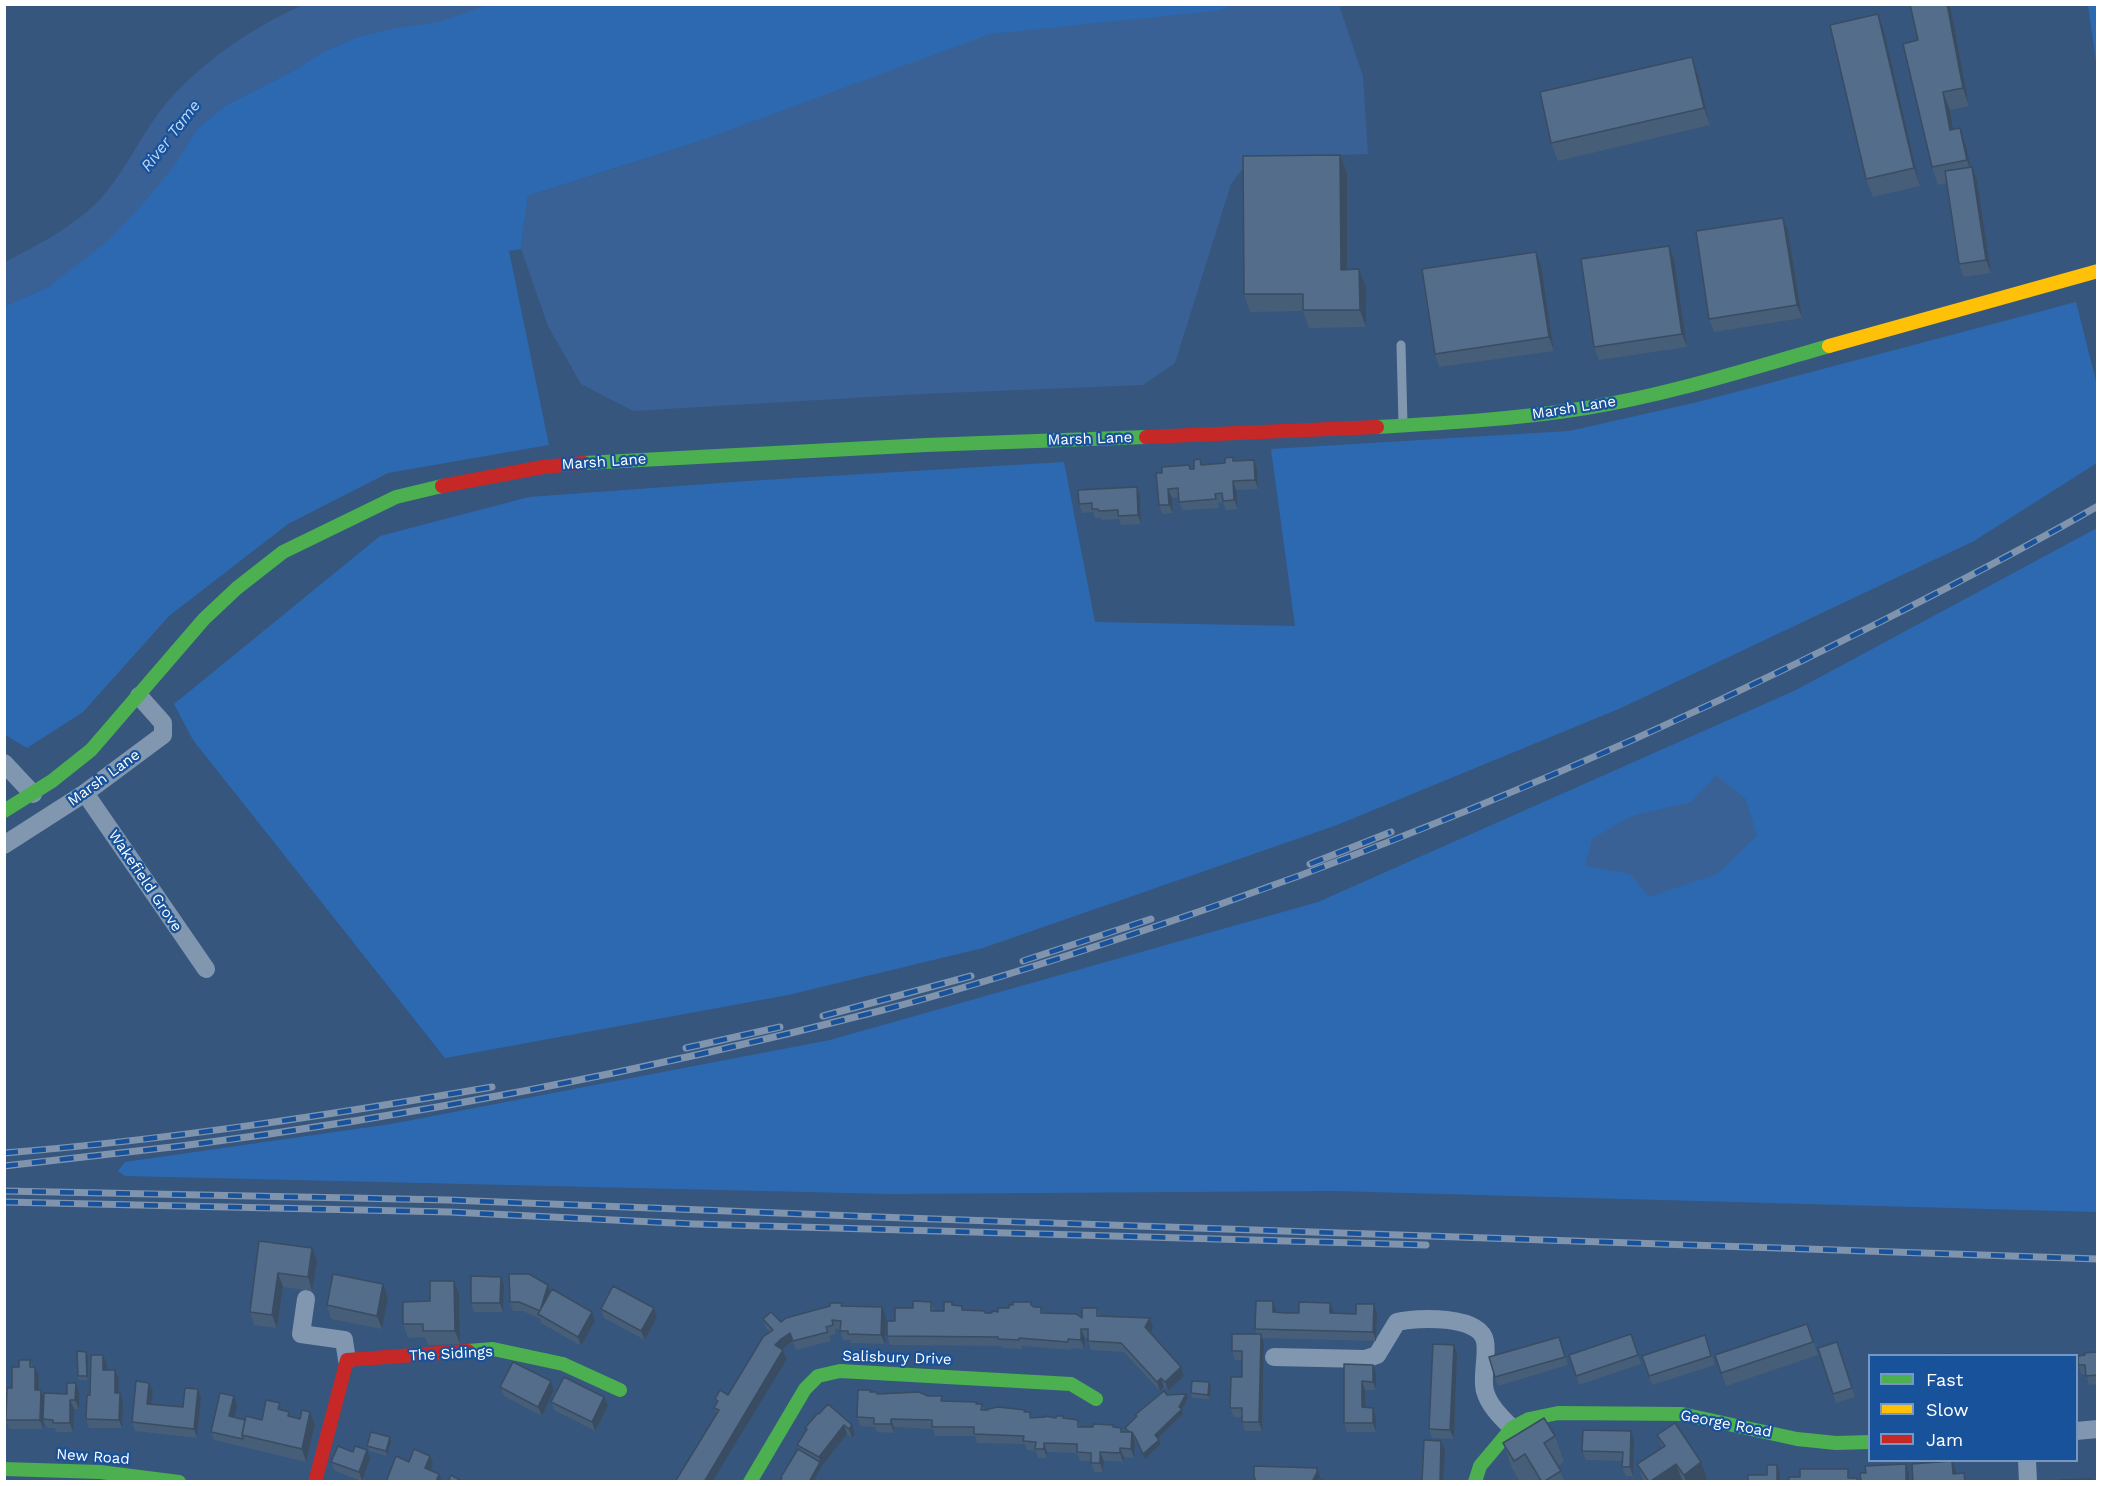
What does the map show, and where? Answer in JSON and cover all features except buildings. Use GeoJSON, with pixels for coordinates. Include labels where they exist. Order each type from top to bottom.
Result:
{"type":"FeatureCollection","features":[{"type":"Feature","properties":{"kind":"main road","name":"Marsh Lane"},"geometry":{"type":"LineString","coordinates":[[4,811],[71,768],[91,750],[204,619],[237,588],[283,552],[396,497],[543,466],[914,446],[1250,434],[1471,422],[1586,408],[1673,390],[2097,271]]}},
{"type":"Feature","properties":{"kind":"main road","name":"The Sidings"},"geometry":{"type":"LineString","coordinates":[[347,1360],[493,1350],[563,1364],[620,1390]]}},
{"type":"Feature","properties":{"kind":"main road"},"geometry":{"type":"LineString","coordinates":[[315,1482],[347,1360]]}},
{"type":"Feature","properties":{"kind":"main road","name":"Salisbury Drive"},"geometry":{"type":"LineString","coordinates":[[750,1482],[805,1389],[818,1376],[829,1373],[840,1371],[886,1373],[1071,1384],[1096,1399]]}},
{"type":"Feature","properties":{"kind":"main road","name":"George Road"},"geometry":{"type":"LineString","coordinates":[[1474,1482],[1487,1456],[1512,1428],[1529,1419],[1558,1413],[1682,1414],[1797,1439],[1836,1443],[1868,1442]]}},
{"type":"Feature","properties":{"kind":"main road","name":"New Road"},"geometry":{"type":"LineString","coordinates":[[4,1469],[100,1472],[179,1482]]}},
{"type":"Feature","properties":{"kind":"street","name":"Marsh Lane"},"geometry":{"type":"LineString","coordinates":[[4,845],[85,793],[163,735],[163,723],[139,696]]}},
{"type":"Feature","properties":{"kind":"street"},"geometry":{"type":"LineString","coordinates":[[4,763],[33,794]]}},
{"type":"Feature","properties":{"kind":"street","name":"Wakefield Grove"},"geometry":{"type":"LineString","coordinates":[[85,793],[206,969]]}},
{"type":"Feature","properties":{"kind":"street"},"geometry":{"type":"LineString","coordinates":[[306,1299],[301,1334],[344,1340],[347,1360]]}},
{"type":"Feature","properties":{"kind":"street"},"geometry":{"type":"LineString","coordinates":[[1274,1358],[1365,1359],[1377,1355],[1397,1322],[1409,1319],[1463,1322],[1477,1327],[1485,1339],[1485,1391],[1492,1406],[1512,1428]]}},
{"type":"Feature","properties":{"kind":"street"},"geometry":{"type":"LineString","coordinates":[[2078,1431],[2097,1429]]}},
{"type":"Feature","properties":{"kind":"street"},"geometry":{"type":"LineString","coordinates":[[2027,1462],[2028,1482]]}},
{"type":"Feature","properties":{"kind":"lane"},"geometry":{"type":"LineString","coordinates":[[1401,345],[1403,424]]}},
{"type":"Feature","properties":{"kind":"shaded area"},"geometry":{"type":"Polygon","coordinates":[[[487,5],[1231,5],[1222,10],[691,144],[528,196],[521,249],[509,251],[549,445],[388,473],[288,524],[169,616],[83,712],[27,748],[5,735],[5,306],[50,286],[174,165],[197,129],[226,105],[293,71],[321,53],[357,37],[487,5]]]}},
{"type":"Feature","properties":{"kind":"shaded area"},"geometry":{"type":"Polygon","coordinates":[[[2088,5],[2097,5],[2097,69],[2088,5]]]}},
{"type":"Feature","properties":{"kind":"shaded area"},"geometry":{"type":"Polygon","coordinates":[[[2076,302],[2097,385],[2097,463],[1974,541],[1621,708],[1337,825],[983,948],[788,995],[445,1058],[193,740],[174,704],[380,536],[529,497],[747,481],[1064,462],[1095,622],[1295,626],[1271,449],[1569,431],[1698,402],[2076,302]]]}},
{"type":"Feature","properties":{"kind":"shaded area"},"geometry":{"type":"Polygon","coordinates":[[[2097,528],[2097,1212],[1334,1191],[890,1194],[125,1176],[118,1171],[125,1162],[391,1124],[830,1040],[1318,902],[1796,690],[2097,528]]]}},
{"type":"Feature","properties":{"kind":"water","name":"River Tame"},"geometry":{"type":"Polygon","coordinates":[[[303,5],[487,5],[439,22],[357,37],[321,53],[293,71],[226,105],[197,129],[175,165],[109,240],[50,286],[5,306],[5,262],[60,231],[99,201],[165,105],[199,70],[239,40],[303,5]]]}},
{"type":"Feature","properties":{"kind":"water"},"geometry":{"type":"Polygon","coordinates":[[[1231,5],[1339,5],[1363,76],[1368,154],[1251,158],[1231,184],[1175,363],[1143,385],[922,394],[633,411],[581,384],[548,326],[521,249],[528,196],[691,144],[990,34],[1222,10],[1231,5]]]}},
{"type":"Feature","properties":{"kind":"water"},"geometry":{"type":"Polygon","coordinates":[[[1716,775],[1746,799],[1757,836],[1717,874],[1649,897],[1630,874],[1585,866],[1592,839],[1631,816],[1691,802],[1716,775]]]}},
{"type":"Feature","properties":{"kind":"railway"},"geometry":{"type":"LineString","coordinates":[[4,1166],[181,1146],[357,1121],[619,1072],[879,1011],[1050,961],[1176,920],[1388,842],[1638,738],[1882,621],[2098,506]]}},
{"type":"Feature","properties":{"kind":"railway"},"geometry":{"type":"LineString","coordinates":[[1310,864],[1391,832]]}},
{"type":"Feature","properties":{"kind":"railway"},"geometry":{"type":"LineString","coordinates":[[1023,961],[1151,919]]}},
{"type":"Feature","properties":{"kind":"railway"},"geometry":{"type":"LineString","coordinates":[[823,1016],[971,976]]}},
{"type":"Feature","properties":{"kind":"railway"},"geometry":{"type":"LineString","coordinates":[[686,1048],[780,1027]]}},
{"type":"Feature","properties":{"kind":"railway"},"geometry":{"type":"LineString","coordinates":[[4,1153],[249,1126],[492,1087]]}},
{"type":"Feature","properties":{"kind":"railway"},"geometry":{"type":"LineString","coordinates":[[4,1191],[449,1200],[2098,1259]]}},
{"type":"Feature","properties":{"kind":"railway"},"geometry":{"type":"LineString","coordinates":[[4,1202],[450,1212],[694,1224],[1426,1245]]}},
{"type":"Feature","properties":{"kind":"traffic: fast"},"geometry":{"type":"LineString","coordinates":[[1377,427],[1508,418],[1617,403],[1708,381],[1829,346]]}},
{"type":"Feature","properties":{"kind":"traffic: fast"},"geometry":{"type":"LineString","coordinates":[[584,463],[926,445],[1146,437]]}},
{"type":"Feature","properties":{"kind":"traffic: fast"},"geometry":{"type":"LineString","coordinates":[[4,811],[52,781],[91,750],[204,619],[237,588],[283,552],[396,497],[442,486]]}},
{"type":"Feature","properties":{"kind":"traffic: fast"},"geometry":{"type":"LineString","coordinates":[[468,1351],[493,1349],[563,1364],[620,1390]]}},
{"type":"Feature","properties":{"kind":"traffic: fast"},"geometry":{"type":"LineString","coordinates":[[750,1482],[805,1389],[818,1376],[840,1371],[1071,1384],[1096,1399]]}},
{"type":"Feature","properties":{"kind":"traffic: fast"},"geometry":{"type":"LineString","coordinates":[[1475,1482],[1480,1466],[1512,1428],[1529,1419],[1558,1413],[1682,1414],[1797,1439],[1836,1443],[1868,1442]]}},
{"type":"Feature","properties":{"kind":"traffic: fast"},"geometry":{"type":"LineString","coordinates":[[4,1469],[100,1472],[179,1482]]}},
{"type":"Feature","properties":{"kind":"traffic: slow"},"geometry":{"type":"LineString","coordinates":[[1829,346],[2098,271]]}},
{"type":"Feature","properties":{"kind":"traffic: jam"},"geometry":{"type":"LineString","coordinates":[[1146,437],[1377,427]]}},
{"type":"Feature","properties":{"kind":"traffic: jam"},"geometry":{"type":"LineString","coordinates":[[442,486],[543,467],[584,463]]}},
{"type":"Feature","properties":{"kind":"traffic: jam"},"geometry":{"type":"LineString","coordinates":[[315,1482],[347,1360],[468,1351]]}}]}
